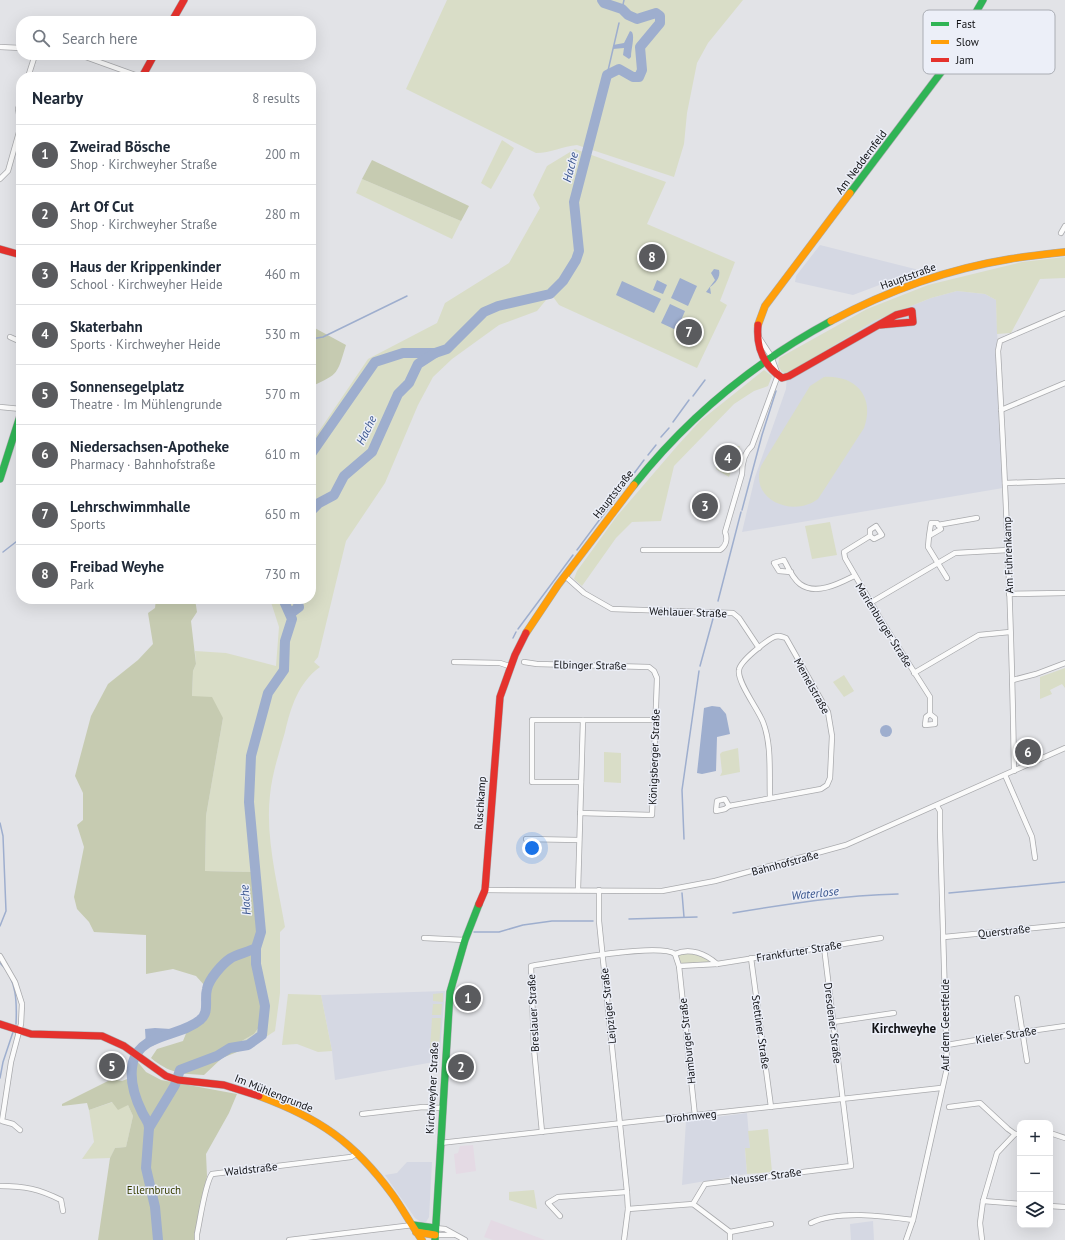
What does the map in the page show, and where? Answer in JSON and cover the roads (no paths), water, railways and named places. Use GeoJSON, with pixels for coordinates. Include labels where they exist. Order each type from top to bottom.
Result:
{"type":"FeatureCollection","features":[{"type":"Feature","properties":{"kind":"main road"},"geometry":{"type":"LineString","coordinates":[[175,16],[184,0]]}},
{"type":"Feature","properties":{"kind":"main road","name":"Am Neddernfeld"},"geometry":{"type":"LineString","coordinates":[[977,10],[983,0]]}},
{"type":"Feature","properties":{"kind":"main road"},"geometry":{"type":"LineString","coordinates":[[145,72],[151,60]]}},
{"type":"Feature","properties":{"kind":"main road","name":"Am Neddernfeld"},"geometry":{"type":"LineString","coordinates":[[764,361],[757,344],[760,316],[766,306],[939,74]]}},
{"type":"Feature","properties":{"kind":"main road"},"geometry":{"type":"LineString","coordinates":[[0,249],[16,254]]}},
{"type":"Feature","properties":{"kind":"main road","name":"Hauptstraße"},"geometry":{"type":"LineString","coordinates":[[509,666],[530,623],[615,509],[672,440],[716,399],[764,361],[864,304],[930,279],[976,266],[1013,258],[1065,252]]}},
{"type":"Feature","properties":{"kind":"main road"},"geometry":{"type":"LineString","coordinates":[[764,361],[770,370],[782,378],[789,376],[843,343],[880,325]]}},
{"type":"Feature","properties":{"kind":"main road"},"geometry":{"type":"LineString","coordinates":[[0,479],[16,428]]}},
{"type":"Feature","properties":{"kind":"main road","name":"Ruschkamp"},"geometry":{"type":"LineString","coordinates":[[466,940],[485,890],[498,710],[509,666]]}},
{"type":"Feature","properties":{"kind":"main road","name":"Kirchweyher Straße"},"geometry":{"type":"LineString","coordinates":[[435,1234],[450,992],[466,940]]}},
{"type":"Feature","properties":{"kind":"main road","name":"Im Mühlengrunde"},"geometry":{"type":"LineString","coordinates":[[0,1024],[18,1030],[43,1035],[102,1036],[113,1039],[138,1056],[160,1074],[171,1078],[210,1082],[230,1087],[301,1114],[340,1137],[358,1153],[391,1192],[422,1240]]}},
{"type":"Feature","properties":{"kind":"main road"},"geometry":{"type":"LineString","coordinates":[[414,1229],[435,1234]]}},
{"type":"Feature","properties":{"kind":"street"},"geometry":{"type":"LineString","coordinates":[[0,47],[16,48]]}},
{"type":"Feature","properties":{"kind":"street"},"geometry":{"type":"LineString","coordinates":[[30,72],[33,60]]}},
{"type":"Feature","properties":{"kind":"street"},"geometry":{"type":"LineString","coordinates":[[94,60],[128,72]]}},
{"type":"Feature","properties":{"kind":"street"},"geometry":{"type":"LineString","coordinates":[[0,179],[8,171],[16,144]]}},
{"type":"Feature","properties":{"kind":"street"},"geometry":{"type":"LineString","coordinates":[[1060,233],[1065,226]]}},
{"type":"Feature","properties":{"kind":"street","name":"Am Fuhrenkamp"},"geometry":{"type":"LineString","coordinates":[[1014,770],[1013,680],[998,351],[1000,341],[1065,313]]}},
{"type":"Feature","properties":{"kind":"street"},"geometry":{"type":"LineString","coordinates":[[643,550],[720,550],[724,547],[727,538],[725,532],[742,474],[742,464],[748,450],[752,446],[778,375],[771,356],[758,334]]}},
{"type":"Feature","properties":{"kind":"street"},"geometry":{"type":"LineString","coordinates":[[10,337],[16,340]]}},
{"type":"Feature","properties":{"kind":"street"},"geometry":{"type":"LineString","coordinates":[[1001,410],[1065,384]]}},
{"type":"Feature","properties":{"kind":"street"},"geometry":{"type":"LineString","coordinates":[[0,407],[16,409]]}},
{"type":"Feature","properties":{"kind":"street"},"geometry":{"type":"LineString","coordinates":[[1005,483],[1065,481]]}},
{"type":"Feature","properties":{"kind":"street"},"geometry":{"type":"LineString","coordinates":[[947,578],[928,547],[931,523],[937,523],[938,525],[977,518]]}},
{"type":"Feature","properties":{"kind":"street"},"geometry":{"type":"LineString","coordinates":[[929,536],[940,529],[938,525]]}},
{"type":"Feature","properties":{"kind":"street","name":"Marienburger Straße"},"geometry":{"type":"LineString","coordinates":[[870,536],[844,552],[845,558],[870,603],[930,697],[930,714]]}},
{"type":"Feature","properties":{"kind":"street"},"geometry":{"type":"LineString","coordinates":[[870,603],[955,553],[1008,550]]}},
{"type":"Feature","properties":{"kind":"street","name":"Marienburger Straße"},"geometry":{"type":"LineString","coordinates":[[791,572],[799,584],[813,588],[830,587],[854,576]]}},
{"type":"Feature","properties":{"kind":"street","name":"Wehlauer Straße"},"geometry":{"type":"LineString","coordinates":[[565,576],[584,593],[612,609],[733,613],[750,632],[759,648]]}},
{"type":"Feature","properties":{"kind":"street"},"geometry":{"type":"LineString","coordinates":[[1009,594],[1065,593]]}},
{"type":"Feature","properties":{"kind":"street"},"geometry":{"type":"LineString","coordinates":[[914,673],[979,635],[1010,632]]}},
{"type":"Feature","properties":{"kind":"street","name":"Memelstraße"},"geometry":{"type":"LineString","coordinates":[[729,806],[821,789],[827,785],[830,778],[832,736],[828,712],[786,638],[780,636],[774,637],[759,648]]}},
{"type":"Feature","properties":{"kind":"street"},"geometry":{"type":"LineString","coordinates":[[759,648],[740,664],[739,674],[764,723],[767,739],[770,798]]}},
{"type":"Feature","properties":{"kind":"street"},"geometry":{"type":"LineString","coordinates":[[454,662],[500,663],[509,666]]}},
{"type":"Feature","properties":{"kind":"street","name":"Elbinger Straße"},"geometry":{"type":"LineString","coordinates":[[524,662],[537,664],[637,666],[649,667],[654,671]]}},
{"type":"Feature","properties":{"kind":"street"},"geometry":{"type":"LineString","coordinates":[[1013,680],[1065,664]]}},
{"type":"Feature","properties":{"kind":"street","name":"Königsberger Straße"},"geometry":{"type":"LineString","coordinates":[[580,812],[652,815],[657,678],[654,671]]}},
{"type":"Feature","properties":{"kind":"street"},"geometry":{"type":"LineString","coordinates":[[581,782],[532,782],[532,720],[655,720]]}},
{"type":"Feature","properties":{"kind":"street"},"geometry":{"type":"LineString","coordinates":[[578,890],[583,720]]}},
{"type":"Feature","properties":{"kind":"street","name":"Bahnhofstraße"},"geometry":{"type":"LineString","coordinates":[[485,890],[662,891],[715,881],[846,845],[1065,748]]}},
{"type":"Feature","properties":{"kind":"street"},"geometry":{"type":"LineString","coordinates":[[1005,775],[1032,836],[1035,858]]}},
{"type":"Feature","properties":{"kind":"street","name":"Auf dem Geestfelde"},"geometry":{"type":"LineString","coordinates":[[906,1240],[913,1220],[939,1107],[941,1088],[947,1068],[940,811],[937,806]]}},
{"type":"Feature","properties":{"kind":"street"},"geometry":{"type":"LineString","coordinates":[[526,839],[580,840]]}},
{"type":"Feature","properties":{"kind":"street","name":"Leipziger Straße"},"geometry":{"type":"LineString","coordinates":[[599,890],[599,921],[627,1192],[628,1209],[624,1240]]}},
{"type":"Feature","properties":{"kind":"street","name":"Querstraße"},"geometry":{"type":"LineString","coordinates":[[944,937],[1065,925]]}},
{"type":"Feature","properties":{"kind":"street"},"geometry":{"type":"LineString","coordinates":[[424,938],[466,940]]}},
{"type":"Feature","properties":{"kind":"street","name":"Frankfurter Straße"},"geometry":{"type":"LineString","coordinates":[[679,966],[717,964],[881,938]]}},
{"type":"Feature","properties":{"kind":"street","name":"Dresdener Straße"},"geometry":{"type":"LineString","coordinates":[[824,947],[851,1166]]}},
{"type":"Feature","properties":{"kind":"street"},"geometry":{"type":"LineString","coordinates":[[603,955],[653,951],[668,951],[675,954],[683,951],[706,954],[717,964]]}},
{"type":"Feature","properties":{"kind":"street"},"geometry":{"type":"LineString","coordinates":[[675,954],[679,966]]}},
{"type":"Feature","properties":{"kind":"street","name":"Breslauer Straße"},"geometry":{"type":"LineString","coordinates":[[542,1132],[534,1048],[531,966],[603,955]]}},
{"type":"Feature","properties":{"kind":"street"},"geometry":{"type":"LineString","coordinates":[[0,956],[20,992],[22,1004],[21,1024],[18,1030],[2,1121],[13,1124],[20,1130]]}},
{"type":"Feature","properties":{"kind":"street","name":"Stettiner Straße"},"geometry":{"type":"LineString","coordinates":[[751,958],[772,1107]]}},
{"type":"Feature","properties":{"kind":"street","name":"Hamburger Straße"},"geometry":{"type":"LineString","coordinates":[[679,966],[695,1116]]}},
{"type":"Feature","properties":{"kind":"street"},"geometry":{"type":"LineString","coordinates":[[1017,998],[1028,1061]]}},
{"type":"Feature","properties":{"kind":"street"},"geometry":{"type":"LineString","coordinates":[[833,1022],[894,1013]]}},
{"type":"Feature","properties":{"kind":"street","name":"Kieler Straße"},"geometry":{"type":"LineString","coordinates":[[947,1045],[1065,1026]]}},
{"type":"Feature","properties":{"kind":"street","name":"Drohmweg"},"geometry":{"type":"LineString","coordinates":[[440,1143],[620,1122],[695,1116],[941,1088]]}},
{"type":"Feature","properties":{"kind":"street"},"geometry":{"type":"LineString","coordinates":[[949,1107],[980,1103],[1008,1130],[1017,1134],[997,1152],[983,1202],[980,1223],[982,1240]]}},
{"type":"Feature","properties":{"kind":"street"},"geometry":{"type":"LineString","coordinates":[[362,1114],[423,1107],[442,1108]]}},
{"type":"Feature","properties":{"kind":"street"},"geometry":{"type":"LineString","coordinates":[[1053,1135],[1065,1138]]}},
{"type":"Feature","properties":{"kind":"street","name":"Waldstraße"},"geometry":{"type":"LineString","coordinates":[[197,1240],[197,1234],[210,1177],[216,1173],[350,1157],[358,1153]]}},
{"type":"Feature","properties":{"kind":"street","name":"Neusser Straße"},"geometry":{"type":"LineString","coordinates":[[693,1204],[705,1184],[851,1166]]}},
{"type":"Feature","properties":{"kind":"street"},"geometry":{"type":"LineString","coordinates":[[0,1186],[29,1187],[44,1192],[61,1200],[63,1211]]}},
{"type":"Feature","properties":{"kind":"street"},"geometry":{"type":"LineString","coordinates":[[560,1216],[548,1203],[558,1197],[627,1192]]}},
{"type":"Feature","properties":{"kind":"street"},"geometry":{"type":"LineString","coordinates":[[983,1202],[1017,1204]]}},
{"type":"Feature","properties":{"kind":"street"},"geometry":{"type":"LineString","coordinates":[[628,1209],[693,1204],[730,1232],[771,1224]]}},
{"type":"Feature","properties":{"kind":"street"},"geometry":{"type":"LineString","coordinates":[[1053,1206],[1065,1207]]}},
{"type":"Feature","properties":{"kind":"street"},"geometry":{"type":"LineString","coordinates":[[812,1223],[823,1218],[882,1215],[913,1220]]}},
{"type":"Feature","properties":{"kind":"street"},"geometry":{"type":"LineString","coordinates":[[289,1240],[414,1229]]}},
{"type":"Feature","properties":{"kind":"street"},"geometry":{"type":"LineString","coordinates":[[435,1234],[445,1229],[454,1236],[465,1240]]}},
{"type":"Feature","properties":{"kind":"street"},"geometry":{"type":"LineString","coordinates":[[730,1232],[730,1240]]}},
{"type":"Feature","properties":{"kind":"water"},"geometry":{"type":"Polygon","coordinates":[[[630,31],[633,34],[633,40],[631,57],[629,59],[623,55],[624,48],[613,49],[613,45],[624,43],[630,31]]]}},
{"type":"Feature","properties":{"kind":"water"},"geometry":{"type":"Polygon","coordinates":[[[714,269],[719,270],[719,275],[716,282],[710,287],[711,294],[706,292],[715,280],[711,273],[714,269]]]}},
{"type":"Feature","properties":{"kind":"water"},"geometry":{"type":"Polygon","coordinates":[[[680,278],[697,286],[688,306],[671,298],[680,278]]]}},
{"type":"Feature","properties":{"kind":"water"},"geometry":{"type":"Polygon","coordinates":[[[657,280],[667,285],[663,294],[653,290],[657,280]]]}},
{"type":"Feature","properties":{"kind":"water"},"geometry":{"type":"Polygon","coordinates":[[[622,281],[661,299],[654,313],[616,295],[622,281]]]}},
{"type":"Feature","properties":{"kind":"water"},"geometry":{"type":"Polygon","coordinates":[[[670,304],[685,311],[679,325],[684,329],[678,327],[676,330],[661,323],[670,304]]]}},
{"type":"Feature","properties":{"kind":"water"},"geometry":{"type":"Polygon","coordinates":[[[688,325],[695,329],[691,338],[684,335],[688,325]]]}},
{"type":"Feature","properties":{"kind":"water"},"geometry":{"type":"Polygon","coordinates":[[[712,706],[720,707],[726,714],[730,734],[717,737],[716,771],[702,774],[697,773],[704,708],[712,706]]]}},
{"type":"Feature","properties":{"kind":"water"},"geometry":{"type":"Polygon","coordinates":[[[884,725],[888,725],[892,731],[888,737],[884,737],[880,733],[880,729],[884,725]]]}},
{"type":"Feature","properties":{"kind":"water"},"geometry":{"type":"Polygon","coordinates":[[[145,1029],[171,1029],[171,1036],[152,1046],[146,1046],[145,1029]]]}},
{"type":"Feature","properties":{"kind":"waterway","name":"Hache"},"geometry":{"type":"LineString","coordinates":[[316,447],[375,362],[403,353],[435,353],[447,349],[484,312],[498,306],[550,294],[563,281],[576,260],[579,251],[574,202],[607,75],[619,69],[633,77],[639,77],[642,70],[640,47],[660,23],[660,16],[656,13],[637,19],[628,15],[622,9],[604,3],[602,0]]}},
{"type":"Feature","properties":{"kind":"waterway"},"geometry":{"type":"LineString","coordinates":[[622,9],[624,0]]}},
{"type":"Feature","properties":{"kind":"waterway"},"geometry":{"type":"LineString","coordinates":[[607,75],[619,23]]}},
{"type":"Feature","properties":{"kind":"waterway"},"geometry":{"type":"LineString","coordinates":[[316,338],[323,337],[407,296]]}},
{"type":"Feature","properties":{"kind":"waterway","name":"Hache"},"geometry":{"type":"LineString","coordinates":[[316,506],[334,495],[344,476],[372,452],[398,394],[409,383],[418,364],[435,353]]}},
{"type":"Feature","properties":{"kind":"waterway"},"geometry":{"type":"LineString","coordinates":[[693,396],[705,380]]}},
{"type":"Feature","properties":{"kind":"waterway"},"geometry":{"type":"LineString","coordinates":[[742,510],[762,435],[776,391]]}},
{"type":"Feature","properties":{"kind":"waterway"},"geometry":{"type":"LineString","coordinates":[[673,422],[689,400]]}},
{"type":"Feature","properties":{"kind":"waterway"},"geometry":{"type":"LineString","coordinates":[[661,437],[669,428]]}},
{"type":"Feature","properties":{"kind":"waterway"},"geometry":{"type":"LineString","coordinates":[[648,455],[656,445]]}},
{"type":"Feature","properties":{"kind":"waterway"},"geometry":{"type":"LineString","coordinates":[[577,550],[644,460]]}},
{"type":"Feature","properties":{"kind":"waterway"},"geometry":{"type":"LineString","coordinates":[[718,601],[741,512]]}},
{"type":"Feature","properties":{"kind":"waterway"},"geometry":{"type":"LineString","coordinates":[[3,552],[16,542]]}},
{"type":"Feature","properties":{"kind":"waterway"},"geometry":{"type":"LineString","coordinates":[[518,629],[573,555]]}},
{"type":"Feature","properties":{"kind":"waterway","name":"Hache"},"geometry":{"type":"LineString","coordinates":[[158,1240],[155,1207],[146,1168],[149,1128],[175,1085],[180,1070],[217,1056],[230,1048],[248,1045],[262,1035],[265,1006],[256,964],[256,948],[261,932],[249,802],[251,756],[268,693],[284,670],[285,641],[292,619],[285,604]]}},
{"type":"Feature","properties":{"kind":"waterway","name":"Hache"},"geometry":{"type":"LineString","coordinates":[[291,613],[299,607],[298,604]]}},
{"type":"Feature","properties":{"kind":"waterway"},"geometry":{"type":"LineString","coordinates":[[700,666],[714,615]]}},
{"type":"Feature","properties":{"kind":"waterway"},"geometry":{"type":"LineString","coordinates":[[513,638],[516,632]]}},
{"type":"Feature","properties":{"kind":"waterway"},"geometry":{"type":"LineString","coordinates":[[684,839],[682,790],[699,671]]}},
{"type":"Feature","properties":{"kind":"waterway"},"geometry":{"type":"LineString","coordinates":[[0,823],[3,836],[6,911],[0,926]]}},
{"type":"Feature","properties":{"kind":"waterway","name":"Waterlose"},"geometry":{"type":"LineString","coordinates":[[949,893],[1065,882]]}},
{"type":"Feature","properties":{"kind":"waterway"},"geometry":{"type":"LineString","coordinates":[[682,893],[684,917]]}},
{"type":"Feature","properties":{"kind":"waterway","name":"Waterlose"},"geometry":{"type":"LineString","coordinates":[[733,913],[836,898],[898,894]]}},
{"type":"Feature","properties":{"kind":"waterway"},"geometry":{"type":"LineString","coordinates":[[629,919],[697,917]]}},
{"type":"Feature","properties":{"kind":"waterway","name":"Waterlose"},"geometry":{"type":"LineString","coordinates":[[474,932],[499,932],[523,925],[552,921],[593,921]]}},
{"type":"Feature","properties":{"kind":"waterway"},"geometry":{"type":"LineString","coordinates":[[149,1128],[148,1122],[137,1101],[132,1082],[133,1062],[137,1053],[152,1040],[182,1030],[200,1020],[206,1010],[206,993],[208,985],[216,972],[231,958],[256,948]]}},
{"type":"Feature","properties":{"kind":"waterway"},"geometry":{"type":"LineString","coordinates":[[0,963],[6,969],[13,984],[16,1000],[16,1024]]}},
{"type":"Feature","properties":{"kind":"waterway"},"geometry":{"type":"LineString","coordinates":[[0,1078],[3,1062],[13,1032]]}},
{"type":"Feature","properties":{"kind":"place","name":"Freibad Weyhe"},"geometry":{"type":"Point","coordinates":[652,257]}},
{"type":"Feature","properties":{"kind":"place","name":"Lehrschwimmhalle"},"geometry":{"type":"Point","coordinates":[689,332]}},
{"type":"Feature","properties":{"kind":"place","name":"Skaterbahn"},"geometry":{"type":"Point","coordinates":[728,458]}},
{"type":"Feature","properties":{"kind":"place","name":"Haus der Krippenkinder"},"geometry":{"type":"Point","coordinates":[705,506]}},
{"type":"Feature","properties":{"kind":"place","name":"Niedersachsen-Apotheke"},"geometry":{"type":"Point","coordinates":[1028,752]}},
{"type":"Feature","properties":{"kind":"place","name":"Zweirad Bösche"},"geometry":{"type":"Point","coordinates":[468,998]}},
{"type":"Feature","properties":{"kind":"place","name":"Sonnensegelplatz"},"geometry":{"type":"Point","coordinates":[112,1066]}},
{"type":"Feature","properties":{"kind":"place","name":"Art Of Cut"},"geometry":{"type":"Point","coordinates":[461,1067]}},
{"type":"Feature","properties":{"kind":"district","name":"Kirchweyhe"},"geometry":{"type":"Point","coordinates":[904,1028]}},
{"type":"Feature","properties":{"kind":"park label","name":"Ellernbruch"},"geometry":{"type":"Point","coordinates":[154,1190]}}]}
